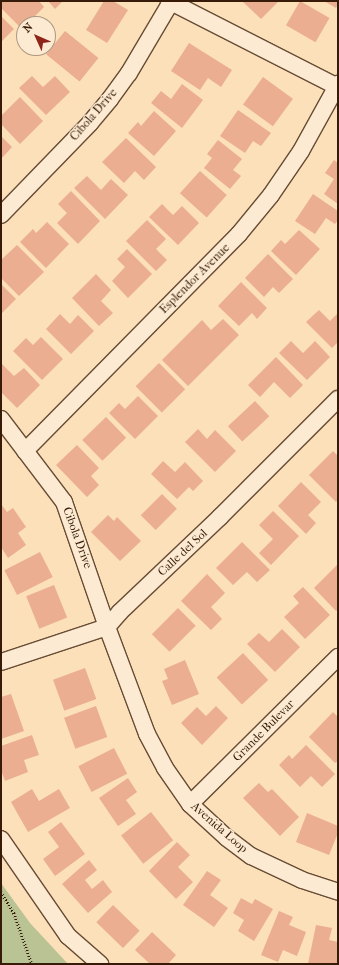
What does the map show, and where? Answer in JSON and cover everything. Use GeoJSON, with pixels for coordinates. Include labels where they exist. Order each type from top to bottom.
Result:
{"type":"FeatureCollection","features":[{"type":"Feature","properties":{"kind":"street"},"geometry":{"type":"LineString","coordinates":[[170,2],[338,86]]}},
{"type":"Feature","properties":{"kind":"street","name":"Cibola Drive"},"geometry":{"type":"LineString","coordinates":[[1,215],[90,123],[110,99],[129,73],[170,2]]}},
{"type":"Feature","properties":{"kind":"street","name":"Esplendor Avenue"},"geometry":{"type":"LineString","coordinates":[[26,451],[239,234],[271,196],[301,151],[338,86]]}},
{"type":"Feature","properties":{"kind":"street","name":"Calle del Sol"},"geometry":{"type":"LineString","coordinates":[[107,628],[120,612],[220,518],[338,399]]}},
{"type":"Feature","properties":{"kind":"street","name":"Cibola Drive"},"geometry":{"type":"LineString","coordinates":[[1,419],[64,502],[107,628]]}},
{"type":"Feature","properties":{"kind":"street"},"geometry":{"type":"LineString","coordinates":[[1,662],[107,628]]}},
{"type":"Feature","properties":{"kind":"street","name":"Avenida Loop"},"geometry":{"type":"LineString","coordinates":[[107,628],[147,734],[165,768],[190,804],[227,838],[251,856],[302,880],[338,892]]}},
{"type":"Feature","properties":{"kind":"street","name":"Grande Bulevar"},"geometry":{"type":"LineString","coordinates":[[190,804],[338,657]]}},
{"type":"Feature","properties":{"kind":"street"},"geometry":{"type":"LineString","coordinates":[[1,840],[68,936],[100,964]]}},
{"type":"Feature","properties":{"kind":"path"},"geometry":{"type":"LineString","coordinates":[[1,892],[14,913],[32,964]]}},
{"type":"Feature","properties":{"kind":"green space"},"geometry":{"type":"Polygon","coordinates":[[[1,883],[30,923],[68,964],[1,964],[1,883]]]}},
{"type":"Feature","properties":{"kind":"building"},"geometry":{"type":"Polygon","coordinates":[[[1,1],[39,1],[44,7],[35,16],[16,16],[16,23],[1,8],[1,1]]]}},
{"type":"Feature","properties":{"kind":"building"},"geometry":{"type":"Polygon","coordinates":[[[48,1],[63,1],[55,9],[48,1]]]}},
{"type":"Feature","properties":{"kind":"building"},"geometry":{"type":"Polygon","coordinates":[[[104,1],[113,1],[128,10],[107,43],[86,30],[104,1]]]}},
{"type":"Feature","properties":{"kind":"building"},"geometry":{"type":"Polygon","coordinates":[[[242,1],[279,1],[261,19],[242,1]]]}},
{"type":"Feature","properties":{"kind":"building"},"geometry":{"type":"Polygon","coordinates":[[[300,1],[329,18],[315,42],[286,25],[300,1]]]}},
{"type":"Feature","properties":{"kind":"building"},"geometry":{"type":"Polygon","coordinates":[[[324,1],[338,1],[338,4],[336,8],[324,1]]]}},
{"type":"Feature","properties":{"kind":"building"},"geometry":{"type":"Polygon","coordinates":[[[1,16],[14,29],[1,42],[1,16]]]}},
{"type":"Feature","properties":{"kind":"building"},"geometry":{"type":"Polygon","coordinates":[[[65,31],[98,58],[80,81],[48,56],[56,56],[56,42],[65,31]]]}},
{"type":"Feature","properties":{"kind":"building"},"geometry":{"type":"Polygon","coordinates":[[[189,43],[232,70],[221,87],[208,78],[200,90],[171,71],[189,43]]]}},
{"type":"Feature","properties":{"kind":"building"},"geometry":{"type":"Polygon","coordinates":[[[32,76],[43,87],[55,76],[70,92],[46,115],[19,88],[32,76]]]}},
{"type":"Feature","properties":{"kind":"building"},"geometry":{"type":"Polygon","coordinates":[[[263,77],[293,99],[273,126],[243,105],[263,77]]]}},
{"type":"Feature","properties":{"kind":"building"},"geometry":{"type":"Polygon","coordinates":[[[182,84],[203,100],[182,128],[151,103],[161,91],[171,99],[182,84]]]}},
{"type":"Feature","properties":{"kind":"building"},"geometry":{"type":"Polygon","coordinates":[[[20,97],[43,121],[20,144],[1,124],[1,116],[20,97]]]}},
{"type":"Feature","properties":{"kind":"building"},"geometry":{"type":"Polygon","coordinates":[[[238,110],[271,133],[261,146],[253,141],[245,153],[220,136],[238,110]]]}},
{"type":"Feature","properties":{"kind":"building"},"geometry":{"type":"Polygon","coordinates":[[[154,111],[176,131],[154,156],[128,133],[138,122],[141,126],[154,111]]]}},
{"type":"Feature","properties":{"kind":"building"},"geometry":{"type":"Polygon","coordinates":[[[1,136],[12,147],[1,159],[1,136]]]}},
{"type":"Feature","properties":{"kind":"building"},"geometry":{"type":"Polygon","coordinates":[[[126,138],[156,167],[144,180],[135,171],[124,183],[102,162],[126,138]]]}},
{"type":"Feature","properties":{"kind":"building"},"geometry":{"type":"Polygon","coordinates":[[[218,140],[242,159],[233,170],[241,176],[230,189],[204,168],[212,158],[207,154],[218,140]]]}},
{"type":"Feature","properties":{"kind":"building"},"geometry":{"type":"Polygon","coordinates":[[[334,160],[338,163],[338,204],[324,194],[334,179],[325,173],[334,160]]]}},
{"type":"Feature","properties":{"kind":"building"},"geometry":{"type":"Polygon","coordinates":[[[200,171],[227,195],[207,217],[180,193],[200,171]]]}},
{"type":"Feature","properties":{"kind":"building"},"geometry":{"type":"Polygon","coordinates":[[[87,176],[101,190],[111,179],[128,195],[105,219],[74,188],[87,176]]]}},
{"type":"Feature","properties":{"kind":"building"},"geometry":{"type":"Polygon","coordinates":[[[71,191],[100,221],[78,244],[57,223],[67,213],[58,204],[71,191]]]}},
{"type":"Feature","properties":{"kind":"building"},"geometry":{"type":"Polygon","coordinates":[[[313,194],[338,211],[338,220],[335,224],[326,218],[315,234],[295,221],[313,194]]]}},
{"type":"Feature","properties":{"kind":"building"},"geometry":{"type":"Polygon","coordinates":[[[162,204],[173,215],[182,206],[199,223],[178,245],[149,217],[162,204]]]}},
{"type":"Feature","properties":{"kind":"building"},"geometry":{"type":"Polygon","coordinates":[[[147,220],[166,239],[156,249],[167,260],[156,271],[126,241],[147,220]]]}},
{"type":"Feature","properties":{"kind":"building"},"geometry":{"type":"Polygon","coordinates":[[[47,222],[69,244],[46,268],[20,242],[33,229],[36,233],[47,222]]]}},
{"type":"Feature","properties":{"kind":"building"},"geometry":{"type":"Polygon","coordinates":[[[299,230],[320,249],[296,275],[271,251],[281,240],[285,244],[299,230]]]}},
{"type":"Feature","properties":{"kind":"building"},"geometry":{"type":"Polygon","coordinates":[[[17,245],[44,272],[19,296],[1,278],[1,260],[17,245]]]}},
{"type":"Feature","properties":{"kind":"building"},"geometry":{"type":"Polygon","coordinates":[[[127,249],[152,274],[128,298],[112,281],[125,267],[117,259],[127,249]]]}},
{"type":"Feature","properties":{"kind":"building"},"geometry":{"type":"Polygon","coordinates":[[[268,254],[293,279],[279,293],[273,287],[264,297],[245,278],[268,254]]]}},
{"type":"Feature","properties":{"kind":"building"},"geometry":{"type":"Polygon","coordinates":[[[96,274],[111,290],[101,301],[113,313],[99,326],[72,298],[96,274]]]}},
{"type":"Feature","properties":{"kind":"building"},"geometry":{"type":"Polygon","coordinates":[[[241,282],[267,308],[257,319],[252,313],[239,326],[218,306],[241,282]]]}},
{"type":"Feature","properties":{"kind":"building"},"geometry":{"type":"Polygon","coordinates":[[[1,284],[16,299],[1,314],[1,284]]]}},
{"type":"Feature","properties":{"kind":"building"},"geometry":{"type":"Polygon","coordinates":[[[319,310],[330,321],[338,313],[338,342],[332,348],[306,322],[319,310]]]}},
{"type":"Feature","properties":{"kind":"building"},"geometry":{"type":"Polygon","coordinates":[[[60,314],[70,324],[78,315],[94,331],[71,354],[46,329],[60,314]]]}},
{"type":"Feature","properties":{"kind":"building"},"geometry":{"type":"Polygon","coordinates":[[[223,319],[239,335],[188,386],[162,360],[202,320],[211,330],[223,319]]]}},
{"type":"Feature","properties":{"kind":"building"},"geometry":{"type":"Polygon","coordinates":[[[41,337],[63,359],[42,380],[13,351],[26,338],[33,345],[41,337]]]}},
{"type":"Feature","properties":{"kind":"building"},"geometry":{"type":"Polygon","coordinates":[[[291,341],[303,353],[315,341],[330,357],[307,380],[279,353],[291,341]]]}},
{"type":"Feature","properties":{"kind":"building"},"geometry":{"type":"Polygon","coordinates":[[[276,357],[303,385],[290,398],[274,382],[260,397],[248,385],[276,357]]]}},
{"type":"Feature","properties":{"kind":"building"},"geometry":{"type":"Polygon","coordinates":[[[1,363],[14,376],[24,368],[40,385],[17,408],[1,392],[1,363]]]}},
{"type":"Feature","properties":{"kind":"building"},"geometry":{"type":"Polygon","coordinates":[[[159,363],[185,389],[162,412],[136,386],[159,363]]]}},
{"type":"Feature","properties":{"kind":"building"},"geometry":{"type":"Polygon","coordinates":[[[138,396],[158,416],[135,439],[109,413],[119,403],[125,409],[138,396]]]}},
{"type":"Feature","properties":{"kind":"building"},"geometry":{"type":"Polygon","coordinates":[[[255,401],[269,416],[242,442],[228,426],[255,401]]]}},
{"type":"Feature","properties":{"kind":"building"},"geometry":{"type":"Polygon","coordinates":[[[106,417],[126,438],[102,461],[82,440],[106,417]]]}},
{"type":"Feature","properties":{"kind":"building"},"geometry":{"type":"Polygon","coordinates":[[[198,429],[207,439],[215,430],[236,451],[215,472],[185,442],[198,429]]]}},
{"type":"Feature","properties":{"kind":"building"},"geometry":{"type":"Polygon","coordinates":[[[77,445],[99,468],[91,476],[99,485],[87,497],[56,465],[77,445]]]}},
{"type":"Feature","properties":{"kind":"building"},"geometry":{"type":"Polygon","coordinates":[[[333,451],[338,456],[338,500],[336,502],[309,475],[333,451]]]}},
{"type":"Feature","properties":{"kind":"building"},"geometry":{"type":"Polygon","coordinates":[[[163,461],[175,472],[185,462],[203,481],[193,491],[189,487],[177,499],[151,474],[163,461]]]}},
{"type":"Feature","properties":{"kind":"building"},"geometry":{"type":"Polygon","coordinates":[[[301,482],[321,502],[308,515],[316,523],[306,534],[278,506],[301,482]]]}},
{"type":"Feature","properties":{"kind":"building"},"geometry":{"type":"Polygon","coordinates":[[[162,494],[177,509],[156,530],[141,515],[162,494]]]}},
{"type":"Feature","properties":{"kind":"building"},"geometry":{"type":"Polygon","coordinates":[[[1,504],[7,512],[13,508],[26,527],[18,533],[26,545],[8,558],[1,547],[1,504]]]}},
{"type":"Feature","properties":{"kind":"building"},"geometry":{"type":"Polygon","coordinates":[[[273,511],[299,536],[271,565],[259,553],[273,539],[259,525],[273,511]]]}},
{"type":"Feature","properties":{"kind":"building"},"geometry":{"type":"Polygon","coordinates":[[[108,515],[114,521],[117,517],[141,541],[120,561],[91,532],[108,515]]]}},
{"type":"Feature","properties":{"kind":"building"},"geometry":{"type":"Polygon","coordinates":[[[242,542],[270,570],[257,582],[247,572],[233,585],[216,568],[242,542]]]}},
{"type":"Feature","properties":{"kind":"building"},"geometry":{"type":"Polygon","coordinates":[[[40,552],[53,577],[17,595],[4,570],[40,552]]]}},
{"type":"Feature","properties":{"kind":"building"},"geometry":{"type":"Polygon","coordinates":[[[338,564],[338,609],[336,611],[314,588],[338,564]]]}},
{"type":"Feature","properties":{"kind":"building"},"geometry":{"type":"Polygon","coordinates":[[[207,574],[225,593],[211,607],[222,619],[211,630],[181,601],[207,574]]]}},
{"type":"Feature","properties":{"kind":"building"},"geometry":{"type":"Polygon","coordinates":[[[54,585],[67,617],[39,629],[26,596],[54,585]]]}},
{"type":"Feature","properties":{"kind":"building"},"geometry":{"type":"Polygon","coordinates":[[[303,587],[330,615],[305,639],[284,617],[299,603],[293,596],[303,587]]]}},
{"type":"Feature","properties":{"kind":"building"},"geometry":{"type":"Polygon","coordinates":[[[178,608],[196,626],[170,652],[152,634],[178,608]]]}},
{"type":"Feature","properties":{"kind":"building"},"geometry":{"type":"Polygon","coordinates":[[[282,629],[300,647],[275,672],[247,644],[259,633],[269,642],[282,629]]]}},
{"type":"Feature","properties":{"kind":"building"},"geometry":{"type":"Polygon","coordinates":[[[243,653],[268,680],[242,705],[217,678],[243,653]]]}},
{"type":"Feature","properties":{"kind":"building"},"geometry":{"type":"Polygon","coordinates":[[[185,660],[199,694],[172,705],[162,681],[168,679],[164,669],[185,660]]]}},
{"type":"Feature","properties":{"kind":"building"},"geometry":{"type":"Polygon","coordinates":[[[85,668],[96,699],[64,711],[53,680],[85,668]]]}},
{"type":"Feature","properties":{"kind":"building"},"geometry":{"type":"Polygon","coordinates":[[[11,694],[24,731],[1,739],[1,697],[11,694]]]}},
{"type":"Feature","properties":{"kind":"building"},"geometry":{"type":"Polygon","coordinates":[[[96,706],[107,737],[75,749],[64,718],[96,706]]]}},
{"type":"Feature","properties":{"kind":"building"},"geometry":{"type":"Polygon","coordinates":[[[216,706],[228,718],[202,745],[181,723],[197,707],[206,716],[216,706]]]}},
{"type":"Feature","properties":{"kind":"building"},"geometry":{"type":"Polygon","coordinates":[[[333,712],[338,717],[338,761],[335,763],[309,737],[333,712]]]}},
{"type":"Feature","properties":{"kind":"building"},"geometry":{"type":"Polygon","coordinates":[[[32,735],[39,755],[24,760],[28,772],[5,781],[1,770],[1,746],[32,735]]]}},
{"type":"Feature","properties":{"kind":"building"},"geometry":{"type":"Polygon","coordinates":[[[306,745],[335,774],[322,787],[311,776],[300,787],[279,765],[289,755],[292,759],[306,745]]]}},
{"type":"Feature","properties":{"kind":"building"},"geometry":{"type":"Polygon","coordinates":[[[114,748],[127,774],[92,792],[78,766],[114,748]]]}},
{"type":"Feature","properties":{"kind":"building"},"geometry":{"type":"Polygon","coordinates":[[[128,778],[137,792],[126,800],[136,814],[118,826],[99,798],[128,778]]]}},
{"type":"Feature","properties":{"kind":"building"},"geometry":{"type":"Polygon","coordinates":[[[259,783],[268,792],[272,789],[299,817],[280,836],[243,798],[259,783]]]}},
{"type":"Feature","properties":{"kind":"building"},"geometry":{"type":"Polygon","coordinates":[[[32,789],[39,801],[59,789],[70,808],[28,832],[11,802],[32,789]]]}},
{"type":"Feature","properties":{"kind":"building"},"geometry":{"type":"Polygon","coordinates":[[[151,812],[173,840],[143,864],[121,835],[151,812]]]}},
{"type":"Feature","properties":{"kind":"building"},"geometry":{"type":"Polygon","coordinates":[[[307,813],[338,826],[338,833],[329,855],[296,842],[307,813]]]}},
{"type":"Feature","properties":{"kind":"building"},"geometry":{"type":"Polygon","coordinates":[[[61,822],[85,854],[55,876],[43,859],[59,847],[48,832],[61,822]]]}},
{"type":"Feature","properties":{"kind":"building"},"geometry":{"type":"Polygon","coordinates":[[[177,842],[190,855],[178,867],[193,882],[176,899],[149,871],[177,842]]]}},
{"type":"Feature","properties":{"kind":"building"},"geometry":{"type":"Polygon","coordinates":[[[89,860],[97,870],[85,880],[92,889],[103,880],[112,892],[88,913],[62,884],[89,860]]]}},
{"type":"Feature","properties":{"kind":"building"},"geometry":{"type":"Polygon","coordinates":[[[207,871],[221,880],[210,895],[228,908],[214,927],[183,905],[207,871]]]}},
{"type":"Feature","properties":{"kind":"building"},"geometry":{"type":"Polygon","coordinates":[[[241,898],[252,904],[255,899],[273,909],[254,941],[238,931],[244,920],[233,913],[241,898]]]}},
{"type":"Feature","properties":{"kind":"building"},"geometry":{"type":"Polygon","coordinates":[[[113,905],[140,931],[123,948],[96,922],[113,905]]]}},
{"type":"Feature","properties":{"kind":"building"},"geometry":{"type":"Polygon","coordinates":[[[279,911],[293,917],[289,925],[306,932],[297,956],[283,950],[278,962],[261,955],[279,911]]]}},
{"type":"Feature","properties":{"kind":"building"},"geometry":{"type":"Polygon","coordinates":[[[316,925],[332,928],[329,940],[338,942],[338,964],[308,964],[316,925]]]}},
{"type":"Feature","properties":{"kind":"building"},"geometry":{"type":"Polygon","coordinates":[[[152,932],[176,955],[168,964],[150,964],[135,950],[152,932]]]}}]}
